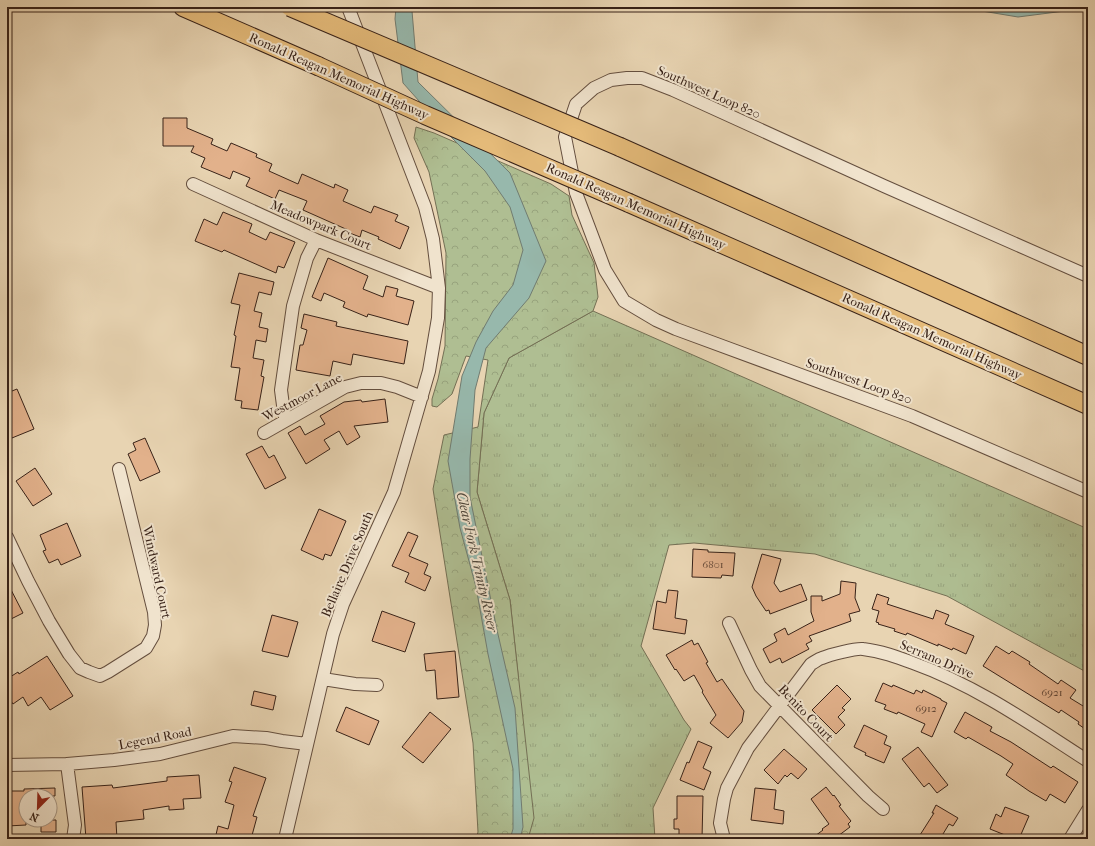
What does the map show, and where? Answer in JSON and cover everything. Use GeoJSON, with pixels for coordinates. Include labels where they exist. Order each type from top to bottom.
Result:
{"type":"FeatureCollection","features":[{"type":"Feature","properties":{"kind":"highway","name":"Ronald Reagan Memorial Highway"},"geometry":{"type":"LineString","coordinates":[[184,7],[425,115],[629,202],[1088,405]]}},
{"type":"Feature","properties":{"kind":"highway"},"geometry":{"type":"LineString","coordinates":[[290,7],[620,147],[1088,356]]}},
{"type":"Feature","properties":{"kind":"street","name":"Bellaire Drive South"},"geometry":{"type":"LineString","coordinates":[[286,839],[333,634],[339,614],[394,492],[422,397],[434,348],[438,318],[439,288],[434,239],[425,207],[348,7]]}},
{"type":"Feature","properties":{"kind":"street","name":"Southwest Loop 820"},"geometry":{"type":"LineString","coordinates":[[1088,276],[884,186],[673,90],[642,78],[611,80],[594,88],[576,104],[565,137],[578,199],[605,270],[624,301],[656,320],[676,329],[912,416],[1088,492]]}},
{"type":"Feature","properties":{"kind":"street","name":"Meadowpark Court"},"geometry":{"type":"LineString","coordinates":[[193,184],[316,240],[439,288]]}},
{"type":"Feature","properties":{"kind":"street"},"geometry":{"type":"LineString","coordinates":[[286,420],[280,390],[293,306],[307,258],[316,240]]}},
{"type":"Feature","properties":{"kind":"street","name":"Westmoor Lane"},"geometry":{"type":"LineString","coordinates":[[264,433],[345,387],[361,383],[381,383],[397,387],[422,397]]}},
{"type":"Feature","properties":{"kind":"street","name":"Windward Court"},"geometry":{"type":"LineString","coordinates":[[8,544],[69,654],[80,668],[100,676],[146,648],[153,636],[155,625],[154,612],[119,469]]}},
{"type":"Feature","properties":{"kind":"street","name":"Benito Court"},"geometry":{"type":"LineString","coordinates":[[729,622],[760,686],[868,796],[883,809]]}},
{"type":"Feature","properties":{"kind":"street","name":"Serrano Drive"},"geometry":{"type":"LineString","coordinates":[[724,839],[720,823],[724,799],[727,788],[748,748],[811,664],[821,658],[862,649],[890,654],[936,671],[963,684],[1009,710],[1088,761]]}},
{"type":"Feature","properties":{"kind":"street"},"geometry":{"type":"LineString","coordinates":[[322,679],[355,684],[377,685]]}},
{"type":"Feature","properties":{"kind":"street","name":"Legend Road"},"geometry":{"type":"LineString","coordinates":[[7,765],[67,764],[114,760],[160,754],[233,736],[266,738],[307,744]]}},
{"type":"Feature","properties":{"kind":"street"},"geometry":{"type":"LineString","coordinates":[[67,764],[75,825],[73,839]]}},
{"type":"Feature","properties":{"kind":"street"},"geometry":{"type":"LineString","coordinates":[[1070,839],[1088,810]]}},
{"type":"Feature","properties":{"kind":"green space"},"geometry":{"type":"Polygon","coordinates":[[[416,127],[434,133],[551,184],[569,196],[572,215],[594,263],[598,297],[593,311],[509,358],[484,413],[477,492],[510,600],[534,818],[528,839],[476,839],[478,832],[473,743],[433,489],[444,435],[478,427],[488,360],[466,356],[452,394],[437,407],[432,406],[432,399],[445,346],[446,253],[429,172],[414,138],[416,127]]]}},
{"type":"Feature","properties":{"kind":"green space"},"geometry":{"type":"Polygon","coordinates":[[[593,311],[1088,529],[1088,673],[947,596],[815,554],[694,543],[669,545],[641,646],[684,720],[691,729],[653,808],[655,839],[520,839],[518,674],[510,600],[477,492],[484,413],[509,358],[593,311]]]}},
{"type":"Feature","properties":{"kind":"water","name":"Clear Fork Trinity River"},"geometry":{"type":"Polygon","coordinates":[[[396,7],[414,7],[412,11],[418,82],[510,173],[546,261],[529,298],[486,348],[475,390],[470,459],[470,497],[497,630],[515,708],[523,827],[520,839],[510,839],[513,829],[513,769],[488,654],[476,587],[460,528],[448,461],[462,376],[476,342],[493,311],[513,285],[523,250],[510,207],[485,171],[452,138],[403,83],[395,19],[396,7]]]}},
{"type":"Feature","properties":{"kind":"water"},"geometry":{"type":"Polygon","coordinates":[[[958,7],[1088,7],[1088,8],[1018,17],[958,7]]]}},
{"type":"Feature","properties":{"kind":"building"},"geometry":{"type":"Polygon","coordinates":[[[163,118],[187,118],[187,128],[213,139],[211,144],[227,151],[231,143],[257,154],[256,157],[272,164],[269,171],[298,184],[302,174],[334,188],[335,184],[348,190],[343,201],[371,213],[374,206],[398,215],[395,221],[409,227],[400,249],[378,239],[379,237],[362,230],[360,237],[347,232],[348,230],[303,210],[307,201],[279,190],[275,199],[246,186],[250,178],[233,171],[230,179],[201,167],[205,158],[191,152],[194,146],[163,146],[163,118]]]}},
{"type":"Feature","properties":{"kind":"building"},"geometry":{"type":"Polygon","coordinates":[[[223,212],[252,224],[249,232],[266,240],[270,232],[295,242],[284,268],[278,266],[276,273],[224,250],[222,252],[195,241],[204,219],[217,225],[223,212]]]}},
{"type":"Feature","properties":{"kind":"building"},"geometry":{"type":"Polygon","coordinates":[[[328,258],[368,276],[363,289],[383,297],[386,286],[398,289],[396,296],[414,301],[408,325],[368,314],[367,317],[343,307],[345,302],[324,293],[321,301],[312,297],[328,258]]]}},
{"type":"Feature","properties":{"kind":"building"},"geometry":{"type":"Polygon","coordinates":[[[239,273],[274,282],[271,295],[259,292],[254,311],[262,313],[259,327],[268,329],[266,342],[256,340],[253,358],[264,360],[261,376],[264,377],[258,410],[241,408],[242,401],[235,400],[240,368],[231,367],[236,336],[234,335],[240,305],[231,303],[239,273]]]}},
{"type":"Feature","properties":{"kind":"building"},"geometry":{"type":"Polygon","coordinates":[[[304,314],[337,322],[336,326],[408,341],[404,364],[353,354],[351,365],[333,361],[330,376],[296,370],[300,345],[303,345],[307,330],[301,328],[304,314]]]}},
{"type":"Feature","properties":{"kind":"building"},"geometry":{"type":"Polygon","coordinates":[[[17,389],[34,429],[7,440],[7,393],[17,389]]]}},
{"type":"Feature","properties":{"kind":"building"},"geometry":{"type":"Polygon","coordinates":[[[385,399],[388,422],[354,426],[360,437],[347,445],[339,431],[324,440],[330,449],[306,464],[288,433],[300,426],[305,435],[325,424],[320,416],[344,402],[361,400],[362,402],[385,399]]]}},
{"type":"Feature","properties":{"kind":"building"},"geometry":{"type":"Polygon","coordinates":[[[145,438],[160,472],[140,481],[128,454],[136,450],[133,443],[145,438]]]}},
{"type":"Feature","properties":{"kind":"building"},"geometry":{"type":"Polygon","coordinates":[[[262,446],[269,458],[274,455],[286,478],[265,489],[246,454],[262,446]]]}},
{"type":"Feature","properties":{"kind":"building"},"geometry":{"type":"Polygon","coordinates":[[[35,468],[52,494],[33,506],[16,481],[35,468]]]}},
{"type":"Feature","properties":{"kind":"building"},"geometry":{"type":"Polygon","coordinates":[[[319,509],[346,521],[331,556],[325,554],[323,560],[301,550],[319,509]]]}},
{"type":"Feature","properties":{"kind":"building"},"geometry":{"type":"Polygon","coordinates":[[[67,523],[81,556],[61,565],[58,559],[49,563],[43,551],[46,550],[40,535],[67,523]]]}},
{"type":"Feature","properties":{"kind":"building"},"geometry":{"type":"Polygon","coordinates":[[[408,532],[418,536],[409,556],[428,564],[424,574],[431,577],[425,591],[405,582],[409,573],[392,566],[408,532]]]}},
{"type":"Feature","properties":{"kind":"building"},"geometry":{"type":"Polygon","coordinates":[[[693,549],[708,550],[708,552],[735,553],[733,576],[722,575],[721,578],[692,577],[693,549]]]}},
{"type":"Feature","properties":{"kind":"building"},"geometry":{"type":"Polygon","coordinates":[[[762,554],[781,559],[774,583],[780,592],[801,584],[807,600],[770,614],[769,610],[766,611],[752,587],[762,554]]]}},
{"type":"Feature","properties":{"kind":"building"},"geometry":{"type":"Polygon","coordinates":[[[841,581],[856,583],[855,598],[860,611],[849,614],[851,621],[809,636],[812,641],[806,644],[809,649],[782,663],[780,658],[770,663],[763,649],[777,641],[774,634],[785,628],[788,635],[814,621],[811,612],[811,596],[822,596],[822,601],[840,594],[841,581]]]}},
{"type":"Feature","properties":{"kind":"building"},"geometry":{"type":"Polygon","coordinates":[[[7,582],[23,613],[7,621],[7,582]]]}},
{"type":"Feature","properties":{"kind":"building"},"geometry":{"type":"Polygon","coordinates":[[[668,590],[678,591],[675,618],[687,620],[685,634],[653,629],[657,601],[666,603],[668,590]]]}},
{"type":"Feature","properties":{"kind":"building"},"geometry":{"type":"Polygon","coordinates":[[[877,594],[889,598],[887,604],[933,619],[936,610],[949,615],[945,624],[974,636],[966,654],[953,648],[952,650],[938,644],[938,646],[907,633],[906,635],[894,631],[895,629],[878,624],[879,623],[876,622],[879,611],[872,609],[877,594]]]}},
{"type":"Feature","properties":{"kind":"building"},"geometry":{"type":"Polygon","coordinates":[[[382,611],[415,623],[405,652],[372,641],[382,611]]]}},
{"type":"Feature","properties":{"kind":"building"},"geometry":{"type":"Polygon","coordinates":[[[272,615],[298,622],[288,657],[262,651],[272,615]]]}},
{"type":"Feature","properties":{"kind":"building"},"geometry":{"type":"Polygon","coordinates":[[[692,640],[694,645],[698,643],[708,662],[706,663],[717,682],[722,679],[744,711],[742,722],[728,738],[710,723],[716,715],[694,675],[684,681],[666,655],[692,640]]]}},
{"type":"Feature","properties":{"kind":"building"},"geometry":{"type":"Polygon","coordinates":[[[996,646],[1009,654],[1012,651],[1030,662],[1029,664],[1058,684],[1061,680],[1076,690],[1070,698],[1088,709],[1088,731],[1078,724],[1079,722],[1061,710],[1059,713],[983,666],[996,646]]]}},
{"type":"Feature","properties":{"kind":"building"},"geometry":{"type":"Polygon","coordinates":[[[455,651],[459,697],[437,699],[435,670],[426,671],[424,654],[455,651]]]}},
{"type":"Feature","properties":{"kind":"building"},"geometry":{"type":"Polygon","coordinates":[[[47,656],[73,696],[50,710],[41,697],[28,706],[23,697],[13,704],[7,695],[7,679],[18,672],[19,674],[47,656]]]}},
{"type":"Feature","properties":{"kind":"building"},"geometry":{"type":"Polygon","coordinates":[[[883,683],[892,687],[893,685],[914,694],[916,690],[922,693],[923,690],[947,703],[932,737],[921,732],[925,724],[898,712],[897,714],[884,709],[886,705],[875,701],[883,683]]]}},
{"type":"Feature","properties":{"kind":"building"},"geometry":{"type":"Polygon","coordinates":[[[837,685],[851,699],[842,708],[845,710],[838,717],[845,725],[836,734],[812,710],[837,685]]]}},
{"type":"Feature","properties":{"kind":"building"},"geometry":{"type":"Polygon","coordinates":[[[254,691],[276,696],[273,710],[251,705],[254,691]]]}},
{"type":"Feature","properties":{"kind":"building"},"geometry":{"type":"Polygon","coordinates":[[[346,707],[379,721],[369,745],[336,731],[346,707]]]}},
{"type":"Feature","properties":{"kind":"building"},"geometry":{"type":"Polygon","coordinates":[[[430,712],[451,729],[423,763],[402,747],[430,712]]]}},
{"type":"Feature","properties":{"kind":"building"},"geometry":{"type":"Polygon","coordinates":[[[965,712],[992,727],[990,731],[1011,742],[1051,768],[1053,766],[1078,782],[1065,803],[1050,794],[1046,801],[1029,791],[1006,775],[1013,764],[968,737],[966,739],[954,732],[965,712]]]}},
{"type":"Feature","properties":{"kind":"building"},"geometry":{"type":"Polygon","coordinates":[[[864,725],[887,736],[884,744],[891,747],[884,763],[865,755],[866,753],[854,747],[864,725]]]}},
{"type":"Feature","properties":{"kind":"building"},"geometry":{"type":"Polygon","coordinates":[[[698,741],[712,747],[703,768],[711,772],[704,790],[680,780],[698,741]]]}},
{"type":"Feature","properties":{"kind":"building"},"geometry":{"type":"Polygon","coordinates":[[[918,747],[948,785],[937,793],[929,783],[924,787],[902,759],[918,747]]]}},
{"type":"Feature","properties":{"kind":"building"},"geometry":{"type":"Polygon","coordinates":[[[784,749],[807,769],[798,779],[791,773],[787,777],[785,775],[778,784],[764,770],[784,749]]]}},
{"type":"Feature","properties":{"kind":"building"},"geometry":{"type":"Polygon","coordinates":[[[234,767],[266,778],[253,816],[257,817],[251,839],[215,839],[218,826],[228,829],[234,805],[225,802],[232,782],[229,781],[234,767]]]}},
{"type":"Feature","properties":{"kind":"building"},"geometry":{"type":"Polygon","coordinates":[[[199,775],[201,798],[183,799],[184,809],[169,810],[169,806],[143,810],[144,819],[116,822],[117,839],[86,839],[82,787],[112,785],[113,788],[167,781],[167,777],[199,775]]]}},
{"type":"Feature","properties":{"kind":"building"},"geometry":{"type":"Polygon","coordinates":[[[826,787],[833,796],[834,795],[841,805],[839,806],[851,821],[848,824],[850,827],[834,839],[811,839],[829,824],[811,799],[826,787]]]}},
{"type":"Feature","properties":{"kind":"building"},"geometry":{"type":"Polygon","coordinates":[[[755,788],[776,790],[774,809],[784,811],[783,824],[751,820],[755,788]]]}},
{"type":"Feature","properties":{"kind":"building"},"geometry":{"type":"Polygon","coordinates":[[[7,791],[18,791],[18,825],[7,826],[7,791]]]}},
{"type":"Feature","properties":{"kind":"building"},"geometry":{"type":"Polygon","coordinates":[[[677,796],[703,796],[702,839],[679,839],[679,829],[674,829],[674,819],[677,819],[677,796]]]}},
{"type":"Feature","properties":{"kind":"building"},"geometry":{"type":"Polygon","coordinates":[[[936,805],[958,818],[953,826],[949,824],[940,839],[928,839],[920,835],[934,813],[932,813],[936,805]]]}},
{"type":"Feature","properties":{"kind":"building"},"geometry":{"type":"Polygon","coordinates":[[[1005,807],[1029,816],[1019,839],[1003,839],[1005,835],[990,829],[996,814],[1001,817],[1005,807]]]}},
{"type":"Feature","properties":{"kind":"building"},"geometry":{"type":"Polygon","coordinates":[[[41,828],[56,828],[56,832],[41,832],[41,828]]]}}]}
